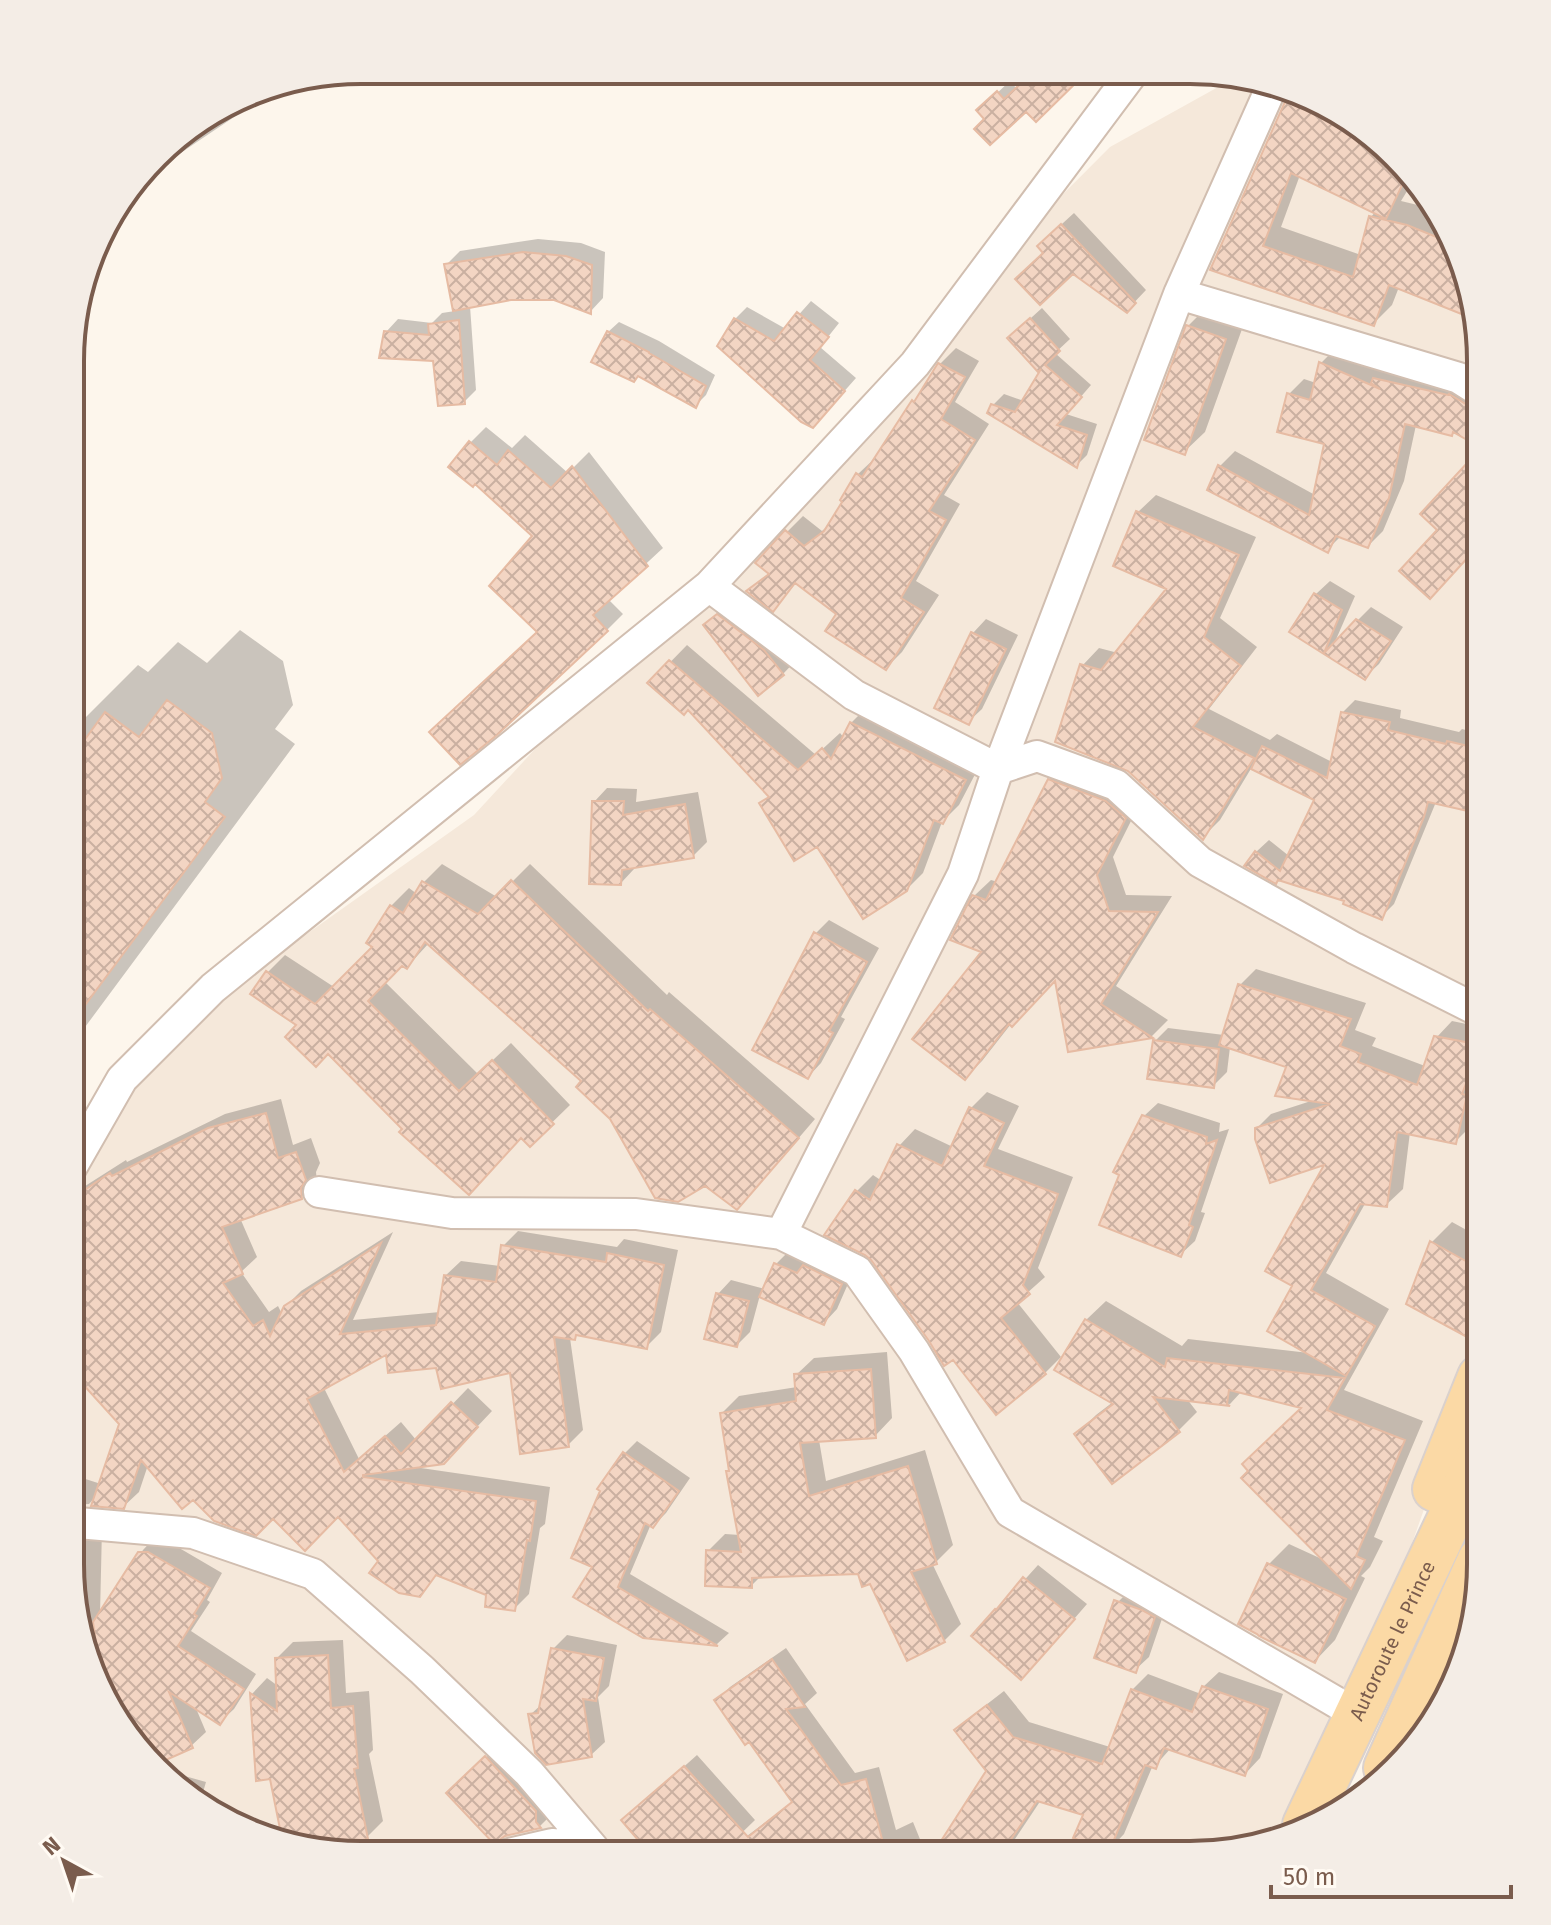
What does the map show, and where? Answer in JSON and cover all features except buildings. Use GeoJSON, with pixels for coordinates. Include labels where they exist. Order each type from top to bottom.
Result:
{"type":"FeatureCollection","features":[{"type":"Feature","properties":{"kind":"main road"},"geometry":{"type":"LineString","coordinates":[[1358,1715],[1434,1491],[1466,1411]]}},
{"type":"Feature","properties":{"kind":"main road","name":"Autoroute le Prince"},"geometry":{"type":"LineString","coordinates":[[1311,1813],[1466,1485]]}},
{"type":"Feature","properties":{"kind":"main road"},"geometry":{"type":"LineString","coordinates":[[1405,1739],[1464,1597]]}},
{"type":"Feature","properties":{"kind":"main road"},"geometry":{"type":"LineString","coordinates":[[1407,1736],[1453,1650]]}},
{"type":"Feature","properties":{"kind":"street"},"geometry":{"type":"LineString","coordinates":[[84,1145],[122,1079],[213,988],[709,586],[915,364],[1124,84]]}},
{"type":"Feature","properties":{"kind":"street"},"geometry":{"type":"LineString","coordinates":[[781,1234],[963,874],[998,769],[1179,294],[1268,95]]}},
{"type":"Feature","properties":{"kind":"street"},"geometry":{"type":"LineString","coordinates":[[1179,294],[1459,378],[1467,383]]}},
{"type":"Feature","properties":{"kind":"street"},"geometry":{"type":"LineString","coordinates":[[709,586],[854,695],[998,769],[1037,756],[1116,785],[1200,862],[1354,948],[1466,1005]]}},
{"type":"Feature","properties":{"kind":"street"},"geometry":{"type":"LineString","coordinates":[[319,1192],[452,1213],[636,1214],[781,1234],[857,1271],[914,1351],[1010,1512],[1358,1715]]}},
{"type":"Feature","properties":{"kind":"street"},"geometry":{"type":"LineString","coordinates":[[84,1524],[193,1533],[313,1574],[422,1670],[518,1763],[585,1840]]}},
{"type":"Feature","properties":{"kind":"shaded area"},"geometry":{"type":"Polygon","coordinates":[[[1221,86],[1262,93],[1313,113],[1373,153],[1398,178],[1420,207],[1446,255],[1458,289],[1465,324],[1466,1390],[1318,1810],[1244,1836],[1208,1840],[343,1840],[307,1836],[272,1826],[222,1804],[192,1784],[141,1733],[121,1703],[93,1636],[86,1601],[84,1564],[84,1136],[127,1062],[474,815],[859,399],[1110,147],[1221,86]]]}}]}
